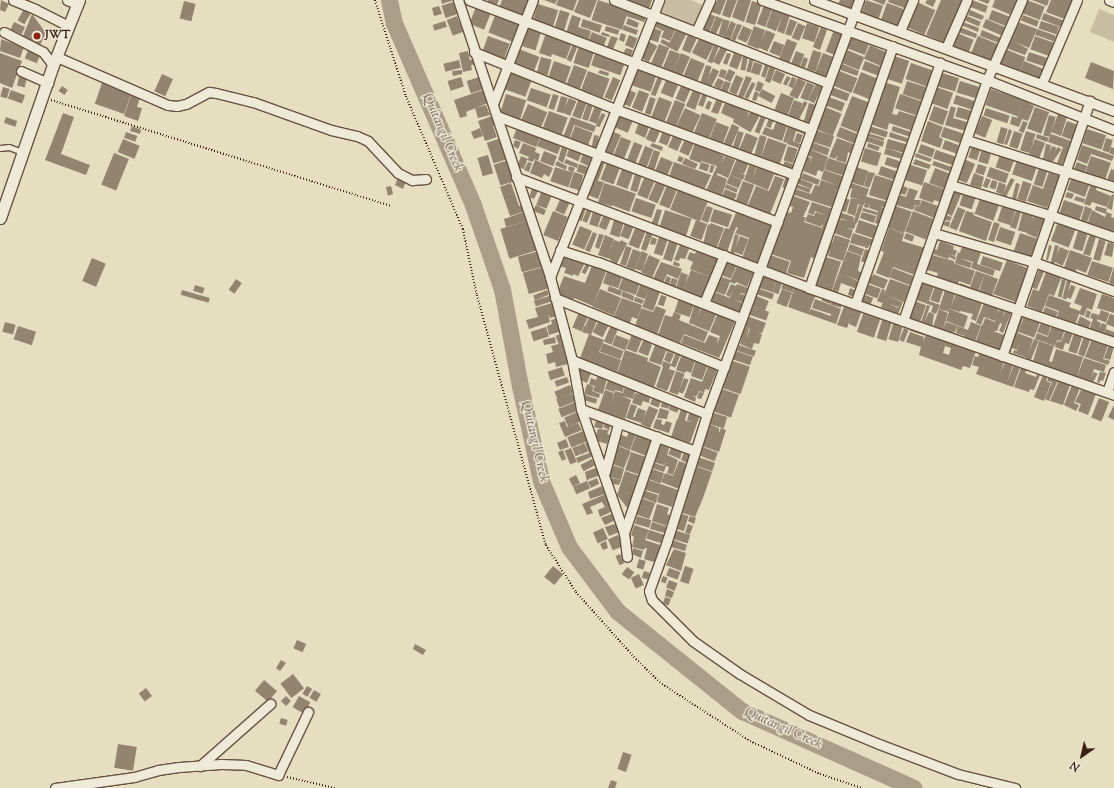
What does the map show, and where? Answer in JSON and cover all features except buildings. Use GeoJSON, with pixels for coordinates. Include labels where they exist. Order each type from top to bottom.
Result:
{"type":"FeatureCollection","features":[{"type":"Feature","properties":{"kind":"street"},"geometry":{"type":"LineString","coordinates":[[13,0],[36,9],[68,26]]}},
{"type":"Feature","properties":{"kind":"street"},"geometry":{"type":"LineString","coordinates":[[458,0],[474,52],[493,104],[550,277],[572,360],[581,409],[605,472],[624,533],[627,557]]}},
{"type":"Feature","properties":{"kind":"street"},"geometry":{"type":"LineString","coordinates":[[469,0],[811,129]]}},
{"type":"Feature","properties":{"kind":"street"},"geometry":{"type":"LineString","coordinates":[[493,104],[533,0]]}},
{"type":"Feature","properties":{"kind":"street"},"geometry":{"type":"LineString","coordinates":[[614,0],[828,83]]}},
{"type":"Feature","properties":{"kind":"street"},"geometry":{"type":"LineString","coordinates":[[550,277],[597,154],[635,63],[659,0]]}},
{"type":"Feature","properties":{"kind":"street"},"geometry":{"type":"LineString","coordinates":[[696,32],[710,0]]}},
{"type":"Feature","properties":{"kind":"street"},"geometry":{"type":"LineString","coordinates":[[762,0],[987,80],[1114,130]]}},
{"type":"Feature","properties":{"kind":"street"},"geometry":{"type":"LineString","coordinates":[[814,0],[1114,110]]}},
{"type":"Feature","properties":{"kind":"street"},"geometry":{"type":"LineString","coordinates":[[859,0],[778,222],[741,318],[707,414],[665,548],[649,591],[652,600],[693,641],[717,658],[809,715],[958,774],[1015,788]]}},
{"type":"Feature","properties":{"kind":"street"},"geometry":{"type":"LineString","coordinates":[[900,31],[913,0]]}},
{"type":"Feature","properties":{"kind":"street"},"geometry":{"type":"LineString","coordinates":[[946,48],[967,0]]}},
{"type":"Feature","properties":{"kind":"street"},"geometry":{"type":"LineString","coordinates":[[903,321],[987,80],[1022,0]]}},
{"type":"Feature","properties":{"kind":"street"},"geometry":{"type":"LineString","coordinates":[[1042,83],[1077,0]]}},
{"type":"Feature","properties":{"kind":"street"},"geometry":{"type":"LineString","coordinates":[[1109,0],[1114,2]]}},
{"type":"Feature","properties":{"kind":"street"},"geometry":{"type":"LineString","coordinates":[[0,218],[68,26],[74,1]]}},
{"type":"Feature","properties":{"kind":"street"},"geometry":{"type":"LineString","coordinates":[[4,32],[43,52],[55,61],[168,105],[177,106],[186,104],[209,92],[216,93],[253,102],[331,130],[357,136],[368,141],[398,173],[412,180],[426,179]]}},
{"type":"Feature","properties":{"kind":"street"},"geometry":{"type":"LineString","coordinates":[[809,288],[892,46]]}},
{"type":"Feature","properties":{"kind":"street"},"geometry":{"type":"LineString","coordinates":[[474,52],[508,64],[616,109],[795,174]]}},
{"type":"Feature","properties":{"kind":"street"},"geometry":{"type":"LineString","coordinates":[[855,304],[940,63]]}},
{"type":"Feature","properties":{"kind":"street"},"geometry":{"type":"LineString","coordinates":[[21,71],[48,83]]}},
{"type":"Feature","properties":{"kind":"street"},"geometry":{"type":"LineString","coordinates":[[1002,356],[1090,101]]}},
{"type":"Feature","properties":{"kind":"street"},"geometry":{"type":"LineString","coordinates":[[497,116],[778,222]]}},
{"type":"Feature","properties":{"kind":"street"},"geometry":{"type":"LineString","coordinates":[[967,140],[1114,187]]}},
{"type":"Feature","properties":{"kind":"street"},"geometry":{"type":"LineString","coordinates":[[516,177],[809,288],[1111,393],[1114,372]]}},
{"type":"Feature","properties":{"kind":"street"},"geometry":{"type":"LineString","coordinates":[[951,185],[1050,215],[1114,238]]}},
{"type":"Feature","properties":{"kind":"street"},"geometry":{"type":"LineString","coordinates":[[934,233],[1034,262],[1114,291]]}},
{"type":"Feature","properties":{"kind":"street"},"geometry":{"type":"LineString","coordinates":[[560,250],[598,262],[741,318]]}},
{"type":"Feature","properties":{"kind":"street"},"geometry":{"type":"LineString","coordinates":[[704,303],[724,255]]}},
{"type":"Feature","properties":{"kind":"street"},"geometry":{"type":"LineString","coordinates":[[919,276],[1114,342]]}},
{"type":"Feature","properties":{"kind":"street"},"geometry":{"type":"LineString","coordinates":[[555,298],[724,367]]}},
{"type":"Feature","properties":{"kind":"street"},"geometry":{"type":"LineString","coordinates":[[572,360],[707,414]]}},
{"type":"Feature","properties":{"kind":"street"},"geometry":{"type":"LineString","coordinates":[[581,409],[618,424],[695,451]]}},
{"type":"Feature","properties":{"kind":"street"},"geometry":{"type":"LineString","coordinates":[[605,472],[618,424]]}},
{"type":"Feature","properties":{"kind":"street"},"geometry":{"type":"LineString","coordinates":[[624,533],[657,437]]}},
{"type":"Feature","properties":{"kind":"street"},"geometry":{"type":"LineString","coordinates":[[200,766],[270,704]]}},
{"type":"Feature","properties":{"kind":"street"},"geometry":{"type":"LineString","coordinates":[[55,788],[134,777],[165,769],[227,764],[246,765],[278,775],[308,712]]}},
{"type":"Feature","properties":{"kind":"lane"},"geometry":{"type":"LineString","coordinates":[[0,148],[9,147],[23,152]]}},
{"type":"Feature","properties":{"kind":"path"},"geometry":{"type":"LineString","coordinates":[[375,0],[406,96],[463,229],[477,295],[546,545],[576,592],[636,659],[662,684],[750,741],[820,774],[862,788]]}},
{"type":"Feature","properties":{"kind":"path"},"geometry":{"type":"LineString","coordinates":[[42,98],[391,206]]}},
{"type":"Feature","properties":{"kind":"path"},"geometry":{"type":"LineString","coordinates":[[278,775],[335,788]]}},
{"type":"Feature","properties":{"kind":"shaded area"},"geometry":{"type":"Polygon","coordinates":[[[663,0],[691,0],[703,5],[694,26],[659,11],[663,0]]]}},
{"type":"Feature","properties":{"kind":"shaded area"},"geometry":{"type":"Polygon","coordinates":[[[1099,9],[1114,15],[1114,42],[1090,32],[1099,9]]]}},
{"type":"Feature","properties":{"kind":"waterway","name":"Quitangil Creek"},"geometry":{"type":"LineString","coordinates":[[389,0],[394,23],[473,205],[502,289],[520,386],[541,481],[569,547],[617,611],[742,711],[914,788]]}},
{"type":"Feature","properties":{"kind":"place","name":"JWT"},"geometry":{"type":"Point","coordinates":[37,36]}}]}
